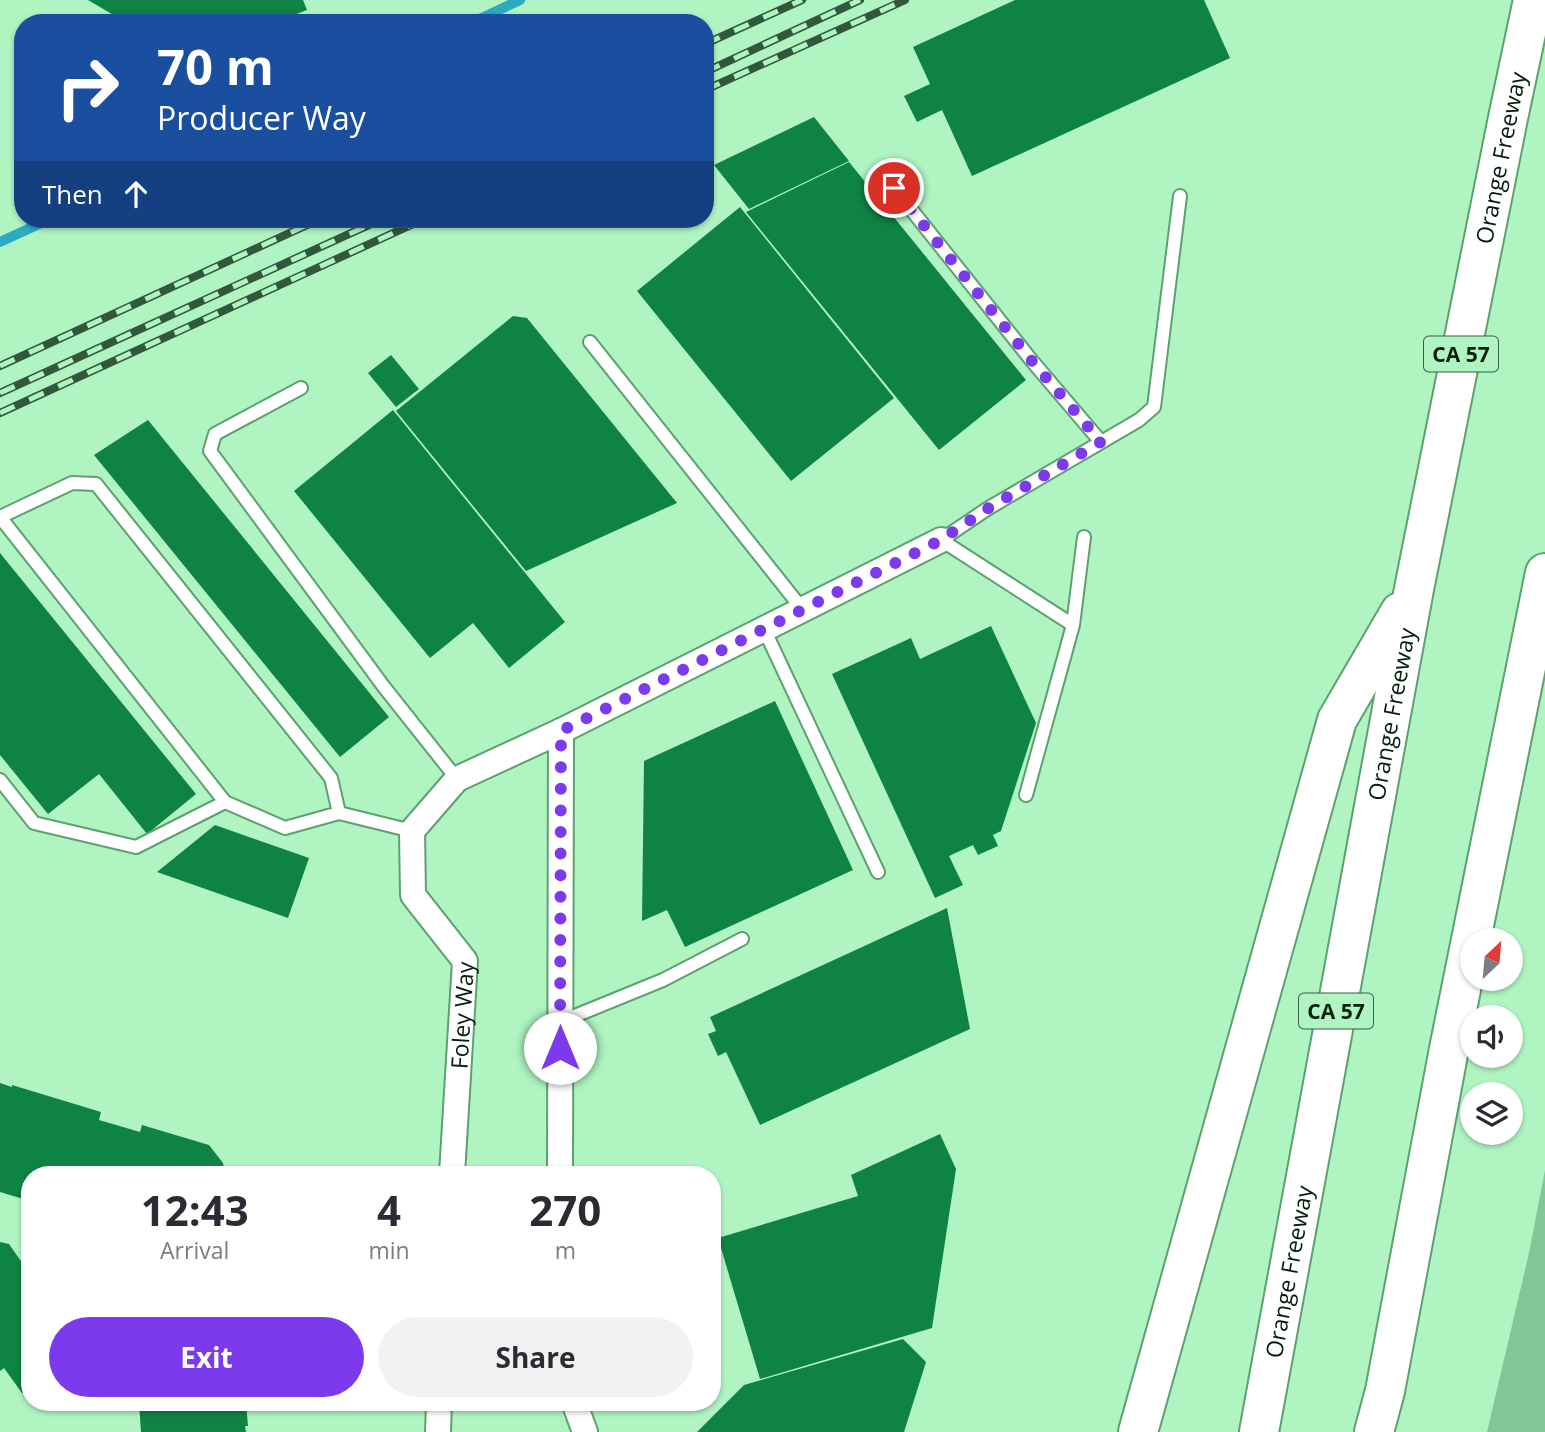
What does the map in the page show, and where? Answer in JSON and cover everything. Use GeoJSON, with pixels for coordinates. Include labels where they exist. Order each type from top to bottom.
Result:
{"type":"FeatureCollection","features":[{"type":"Feature","properties":{"kind":"highway","name":"Orange Freeway"},"geometry":{"type":"LineString","coordinates":[[1259,1432],[1414,589],[1533,0]]}},
{"type":"Feature","properties":{"kind":"highway"},"geometry":{"type":"LineString","coordinates":[[1377,1432],[1449,1049],[1545,573]]}},
{"type":"Feature","properties":{"kind":"highway"},"geometry":{"type":"LineString","coordinates":[[1138,1432],[1337,720],[1414,589]]}},
{"type":"Feature","properties":{"kind":"street"},"geometry":{"type":"LineString","coordinates":[[412,831],[457,779],[561,731],[941,540]]}},
{"type":"Feature","properties":{"kind":"street"},"geometry":{"type":"LineString","coordinates":[[560,1166],[561,731]]}},
{"type":"Feature","properties":{"kind":"street","name":"Foley Way"},"geometry":{"type":"LineString","coordinates":[[412,831],[413,895],[465,961],[452,1166]]}},
{"type":"Feature","properties":{"kind":"street"},"geometry":{"type":"LineString","coordinates":[[438,1432],[439,1411]]}},
{"type":"Feature","properties":{"kind":"street"},"geometry":{"type":"LineString","coordinates":[[577,1411],[585,1432]]}},
{"type":"Feature","properties":{"kind":"lane"},"geometry":{"type":"LineString","coordinates":[[894,188],[1023,350],[1101,442]]}},
{"type":"Feature","properties":{"kind":"lane"},"geometry":{"type":"LineString","coordinates":[[1073,625],[941,540],[987,509],[1139,420],[1154,408],[1181,196]]}},
{"type":"Feature","properties":{"kind":"lane"},"geometry":{"type":"LineString","coordinates":[[590,342],[803,610]]}},
{"type":"Feature","properties":{"kind":"lane"},"geometry":{"type":"LineString","coordinates":[[300,388],[215,434],[210,451],[384,687],[457,779]]}},
{"type":"Feature","properties":{"kind":"lane"},"geometry":{"type":"LineString","coordinates":[[339,813],[331,778],[96,484],[72,483],[0,517],[225,802],[285,828],[339,813],[412,831]]}},
{"type":"Feature","properties":{"kind":"lane"},"geometry":{"type":"LineString","coordinates":[[1026,795],[1073,625],[1084,537]]}},
{"type":"Feature","properties":{"kind":"lane"},"geometry":{"type":"LineString","coordinates":[[764,629],[878,872]]}},
{"type":"Feature","properties":{"kind":"lane"},"geometry":{"type":"LineString","coordinates":[[0,780],[34,823],[136,847],[225,802]]}},
{"type":"Feature","properties":{"kind":"lane"},"geometry":{"type":"LineString","coordinates":[[561,1022],[663,980],[742,939]]}},
{"type":"Feature","properties":{"kind":"green space"},"geometry":{"type":"Polygon","coordinates":[[[1545,1170],[1545,1432],[1487,1432],[1529,1253],[1545,1170]]]}},
{"type":"Feature","properties":{"kind":"building"},"geometry":{"type":"Polygon","coordinates":[[[88,0],[303,0],[307,10],[297,14],[112,14],[88,0]]]}},
{"type":"Feature","properties":{"kind":"building"},"geometry":{"type":"Polygon","coordinates":[[[1015,0],[1204,0],[1230,58],[972,176],[942,110],[917,122],[904,96],[930,84],[913,47],[1015,0]]]}},
{"type":"Feature","properties":{"kind":"building"},"geometry":{"type":"Polygon","coordinates":[[[814,117],[849,161],[749,209],[714,165],[814,117]]]}},
{"type":"Feature","properties":{"kind":"building"},"geometry":{"type":"Polygon","coordinates":[[[849,162],[1026,380],[939,450],[746,212],[849,162]]]}},
{"type":"Feature","properties":{"kind":"building"},"geometry":{"type":"Polygon","coordinates":[[[740,207],[894,398],[791,481],[637,291],[740,207]]]}},
{"type":"Feature","properties":{"kind":"building"},"geometry":{"type":"Polygon","coordinates":[[[513,316],[527,318],[677,503],[526,571],[396,411],[513,316]]]}},
{"type":"Feature","properties":{"kind":"building"},"geometry":{"type":"Polygon","coordinates":[[[391,355],[419,389],[396,407],[368,373],[391,355]]]}},
{"type":"Feature","properties":{"kind":"building"},"geometry":{"type":"Polygon","coordinates":[[[393,410],[565,622],[509,668],[473,623],[430,658],[294,491],[393,410]]]}},
{"type":"Feature","properties":{"kind":"building"},"geometry":{"type":"Polygon","coordinates":[[[148,420],[389,717],[340,757],[94,455],[148,420]]]}},
{"type":"Feature","properties":{"kind":"building"},"geometry":{"type":"Polygon","coordinates":[[[0,553],[196,794],[147,834],[99,774],[48,814],[0,755],[0,553]]]}},
{"type":"Feature","properties":{"kind":"building"},"geometry":{"type":"Polygon","coordinates":[[[991,626],[1036,723],[1001,831],[993,835],[998,846],[978,855],[973,845],[949,856],[963,885],[935,898],[832,674],[911,638],[920,659],[991,626]]]}},
{"type":"Feature","properties":{"kind":"building"},"geometry":{"type":"Polygon","coordinates":[[[775,701],[853,870],[685,947],[667,910],[642,921],[644,761],[775,701]]]}},
{"type":"Feature","properties":{"kind":"building"},"geometry":{"type":"Polygon","coordinates":[[[215,825],[309,858],[288,918],[157,872],[215,825]]]}},
{"type":"Feature","properties":{"kind":"building"},"geometry":{"type":"Polygon","coordinates":[[[947,908],[970,1029],[760,1125],[726,1052],[718,1056],[708,1034],[716,1031],[710,1017],[947,908]]]}},
{"type":"Feature","properties":{"kind":"building"},"geometry":{"type":"Polygon","coordinates":[[[0,1083],[101,1112],[99,1120],[140,1132],[142,1125],[209,1145],[224,1166],[21,1166],[21,1198],[0,1192],[0,1083]]]}},
{"type":"Feature","properties":{"kind":"building"},"geometry":{"type":"Polygon","coordinates":[[[940,1134],[956,1169],[932,1328],[760,1379],[721,1248],[721,1237],[858,1196],[851,1175],[940,1134]]]}},
{"type":"Feature","properties":{"kind":"building"},"geometry":{"type":"Polygon","coordinates":[[[0,1242],[9,1244],[21,1261],[21,1392],[4,1368],[0,1371],[0,1242]]]}},
{"type":"Feature","properties":{"kind":"building"},"geometry":{"type":"Polygon","coordinates":[[[903,1339],[926,1362],[904,1432],[697,1432],[721,1411],[744,1385],[903,1339]]]}},
{"type":"Feature","properties":{"kind":"building"},"geometry":{"type":"Polygon","coordinates":[[[140,1411],[247,1411],[246,1432],[141,1432],[140,1411]]]}},
{"type":"Feature","properties":{"kind":"waterway"},"geometry":{"type":"LineString","coordinates":[[490,14],[520,0]]}},
{"type":"Feature","properties":{"kind":"waterway"},"geometry":{"type":"LineString","coordinates":[[0,242],[30,228]]}},
{"type":"Feature","properties":{"kind":"railway"},"geometry":{"type":"LineString","coordinates":[[714,40],[802,0]]}},
{"type":"Feature","properties":{"kind":"railway"},"geometry":{"type":"LineString","coordinates":[[714,68],[860,0]]}},
{"type":"Feature","properties":{"kind":"railway"},"geometry":{"type":"LineString","coordinates":[[714,86],[905,0]]}},
{"type":"Feature","properties":{"kind":"railway"},"geometry":{"type":"LineString","coordinates":[[0,366],[300,228]]}},
{"type":"Feature","properties":{"kind":"railway"},"geometry":{"type":"LineString","coordinates":[[0,393],[362,228]]}},
{"type":"Feature","properties":{"kind":"railway"},"geometry":{"type":"LineString","coordinates":[[0,413],[404,228]]}},
{"type":"Feature","properties":{"kind":"route"},"geometry":{"type":"LineString","coordinates":[[560,1048],[561,731],[941,540],[987,509],[1101,442],[1032,361],[894,188]]}}]}
